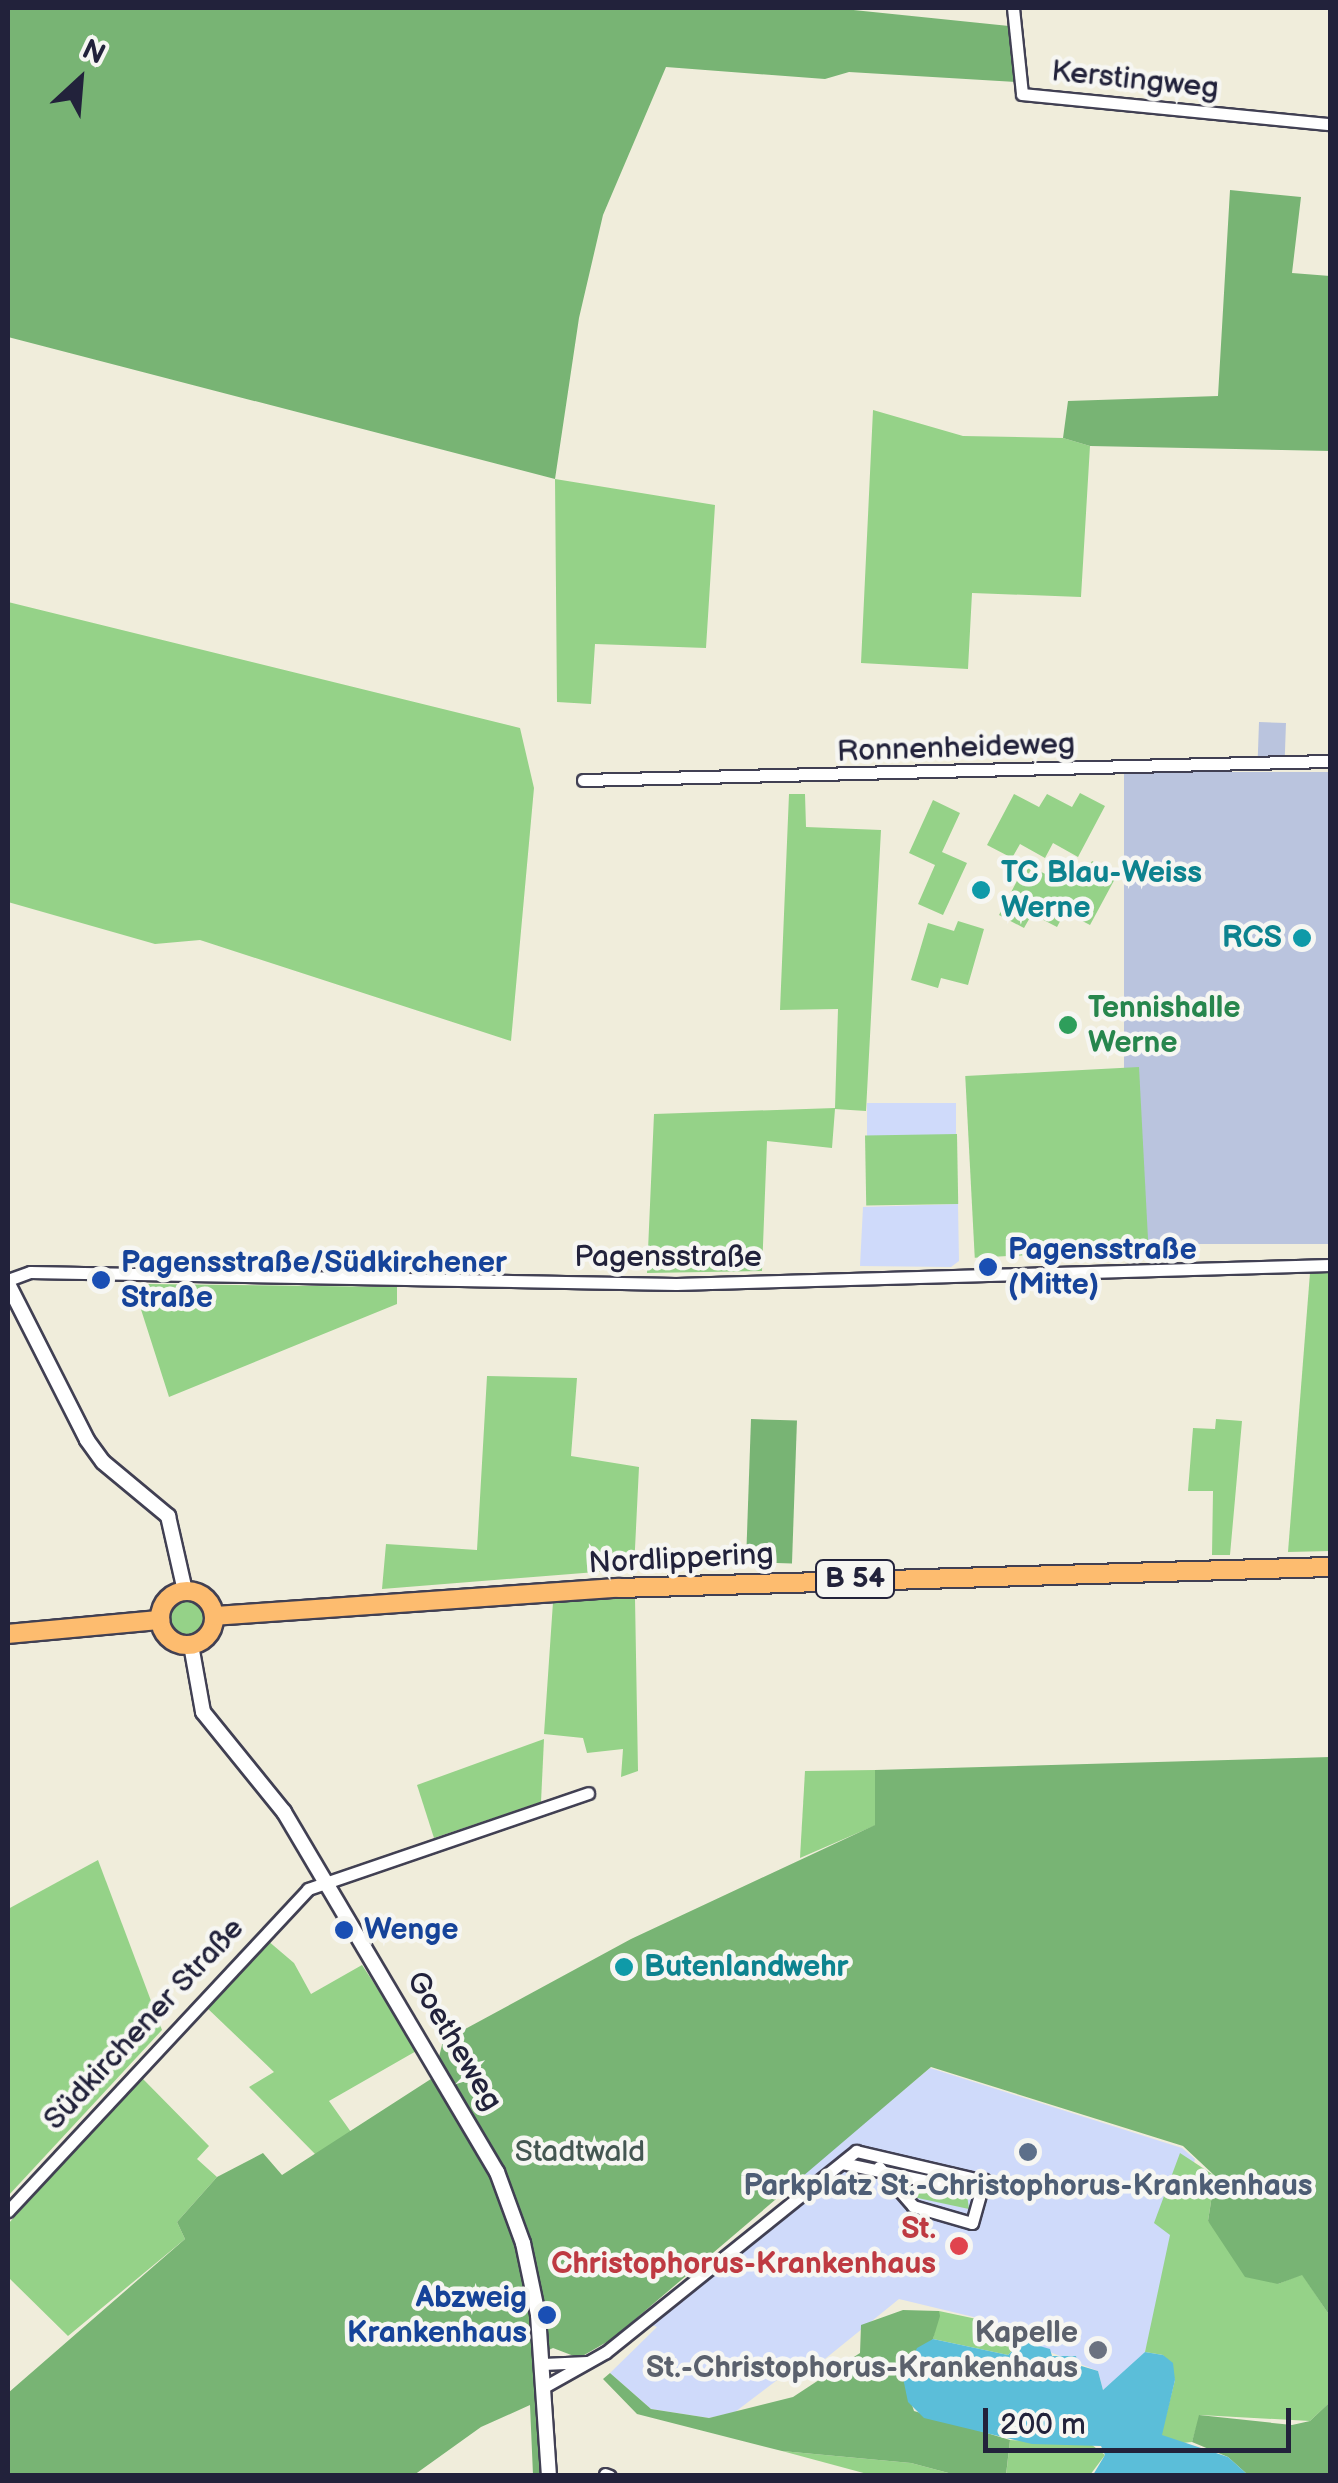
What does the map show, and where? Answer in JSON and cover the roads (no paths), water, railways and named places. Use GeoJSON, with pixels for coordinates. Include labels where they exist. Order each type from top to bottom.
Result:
{"type":"FeatureCollection","features":[{"type":"Feature","properties":{"kind":"main road","name":"Nordlippering"},"geometry":{"type":"LineString","coordinates":[[214,1616],[618,1588],[1330,1566]]}},
{"type":"Feature","properties":{"kind":"main road"},"geometry":{"type":"LineString","coordinates":[[185,1591],[202,1596],[214,1616],[207,1636],[191,1644],[167,1636],[160,1620],[164,1604],[185,1591]]}},
{"type":"Feature","properties":{"kind":"main road"},"geometry":{"type":"LineString","coordinates":[[8,1634],[160,1620]]}},
{"type":"Feature","properties":{"kind":"street","name":"Kerstingweg"},"geometry":{"type":"LineString","coordinates":[[1013,8],[1022,94],[1330,124]]}},
{"type":"Feature","properties":{"kind":"street","name":"Ronnenheideweg"},"geometry":{"type":"LineString","coordinates":[[583,780],[1330,761]]}},
{"type":"Feature","properties":{"kind":"street","name":"Pagensstraße"},"geometry":{"type":"LineString","coordinates":[[8,1282],[30,1272],[676,1284],[1330,1265]]}},
{"type":"Feature","properties":{"kind":"street"},"geometry":{"type":"LineString","coordinates":[[8,1282],[87,1440],[102,1462],[168,1516],[185,1591]]}},
{"type":"Feature","properties":{"kind":"street"},"geometry":{"type":"LineString","coordinates":[[191,1644],[202,1712],[284,1812],[325,1880]]}},
{"type":"Feature","properties":{"kind":"street","name":"Südkirchener Straße"},"geometry":{"type":"LineString","coordinates":[[8,2211],[292,1904],[325,1880],[588,1793]]}},
{"type":"Feature","properties":{"kind":"street","name":"Goetheweg"},"geometry":{"type":"LineString","coordinates":[[325,1880],[497,2172],[523,2243],[543,2364],[549,2476]]}},
{"type":"Feature","properties":{"kind":"street"},"geometry":{"type":"LineString","coordinates":[[544,2387],[569,2379],[834,2166],[865,2150],[982,2186]]}},
{"type":"Feature","properties":{"kind":"street"},"geometry":{"type":"LineString","coordinates":[[834,2166],[852,2161],[982,2186],[1029,2190],[1046,2185]]}},
{"type":"Feature","properties":{"kind":"street"},"geometry":{"type":"LineString","coordinates":[[879,2167],[912,2206],[972,2223],[982,2186]]}},
{"type":"Feature","properties":{"kind":"street"},"geometry":{"type":"LineString","coordinates":[[543,2364],[587,2362]]}},
{"type":"Feature","properties":{"kind":"water"},"geometry":{"type":"Polygon","coordinates":[[[933,2339],[1008,2355],[1022,2341],[1050,2349],[1052,2356],[1076,2356],[1078,2365],[1098,2371],[1103,2390],[1145,2352],[1163,2355],[1173,2363],[1175,2380],[1162,2435],[1228,2457],[1248,2475],[1093,2475],[1105,2455],[1101,2446],[1032,2444],[924,2418],[908,2402],[903,2378],[917,2348],[933,2339]]]}},
{"type":"Feature","properties":{"kind":"place","name":"TC Blau-Weiss Werne"},"geometry":{"type":"Point","coordinates":[981,890]}},
{"type":"Feature","properties":{"kind":"place","name":"RCS"},"geometry":{"type":"Point","coordinates":[1302,938]}},
{"type":"Feature","properties":{"kind":"place","name":"Tennishalle Werne"},"geometry":{"type":"Point","coordinates":[1068,1025]}},
{"type":"Feature","properties":{"kind":"place","name":"Pagensstraße (Mitte)"},"geometry":{"type":"Point","coordinates":[988,1267]}},
{"type":"Feature","properties":{"kind":"place","name":"Pagensstraße/Südkirchener Straße"},"geometry":{"type":"Point","coordinates":[101,1280]}},
{"type":"Feature","properties":{"kind":"place","name":"Wenge"},"geometry":{"type":"Point","coordinates":[344,1930]}},
{"type":"Feature","properties":{"kind":"place","name":"Butenlandwehr"},"geometry":{"type":"Point","coordinates":[624,1967]}},
{"type":"Feature","properties":{"kind":"place","name":"Parkplatz St.-Christophorus-Krankenhaus"},"geometry":{"type":"Point","coordinates":[1028,2152]}},
{"type":"Feature","properties":{"kind":"place","name":"St. Christophorus-Krankenhaus"},"geometry":{"type":"Point","coordinates":[959,2246]}},
{"type":"Feature","properties":{"kind":"place","name":"Abzweig Krankenhaus"},"geometry":{"type":"Point","coordinates":[547,2315]}},
{"type":"Feature","properties":{"kind":"place","name":"Kapelle St.-Christophorus-Krankenhaus"},"geometry":{"type":"Point","coordinates":[1098,2350]}},
{"type":"Feature","properties":{"kind":"park label","name":"Stadtwald"},"geometry":{"type":"Point","coordinates":[580,2152]}}]}
